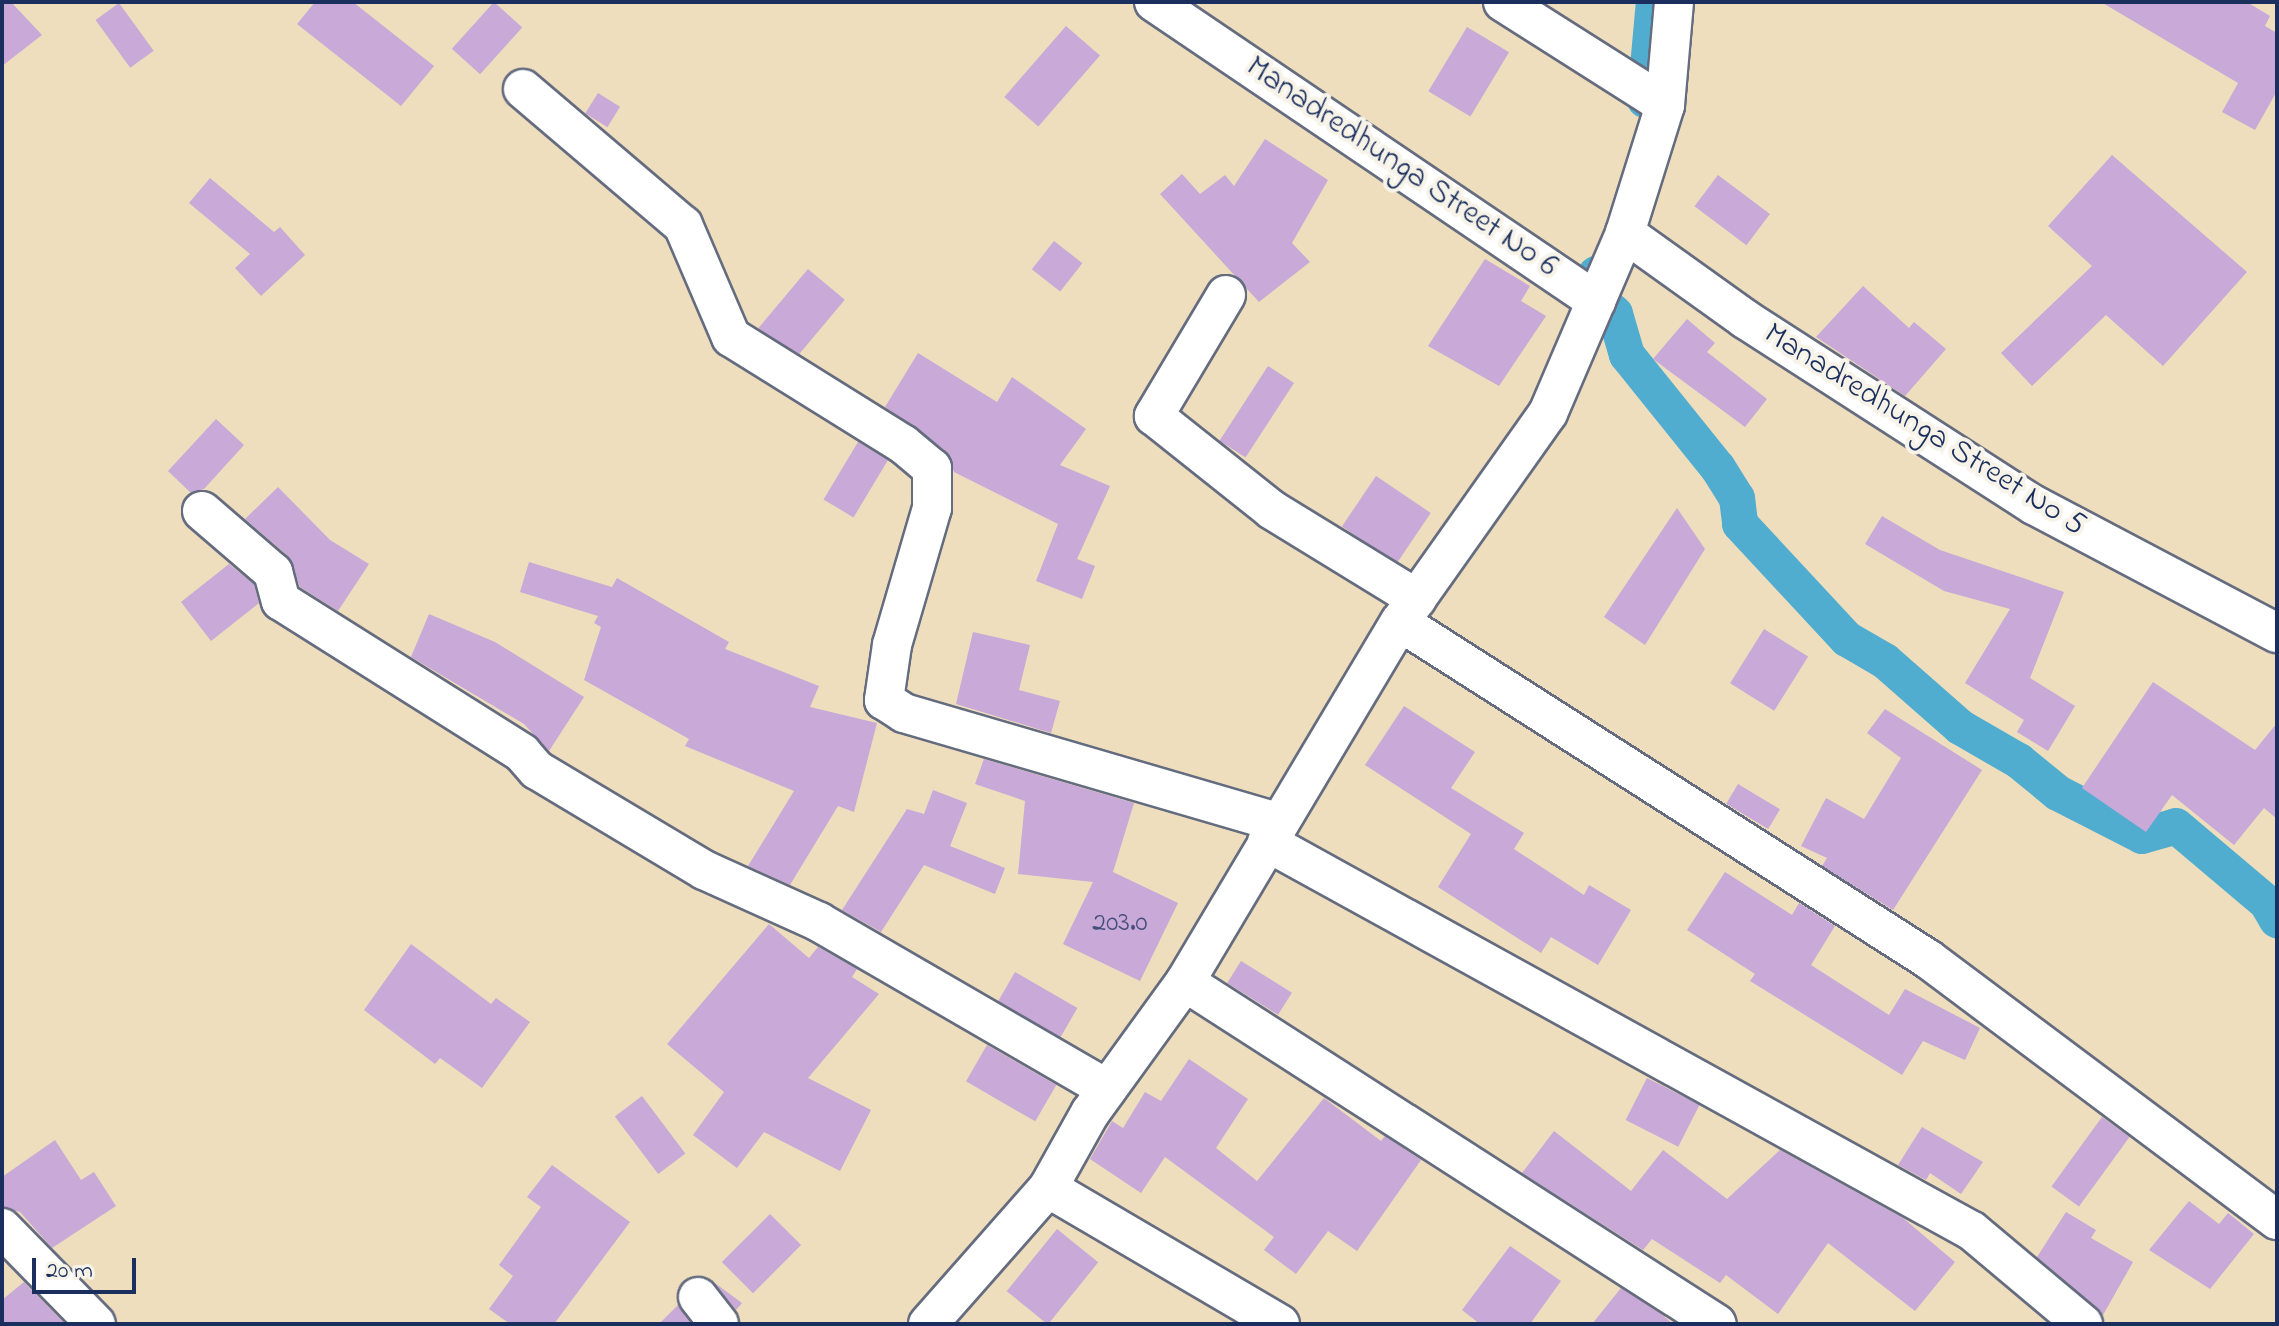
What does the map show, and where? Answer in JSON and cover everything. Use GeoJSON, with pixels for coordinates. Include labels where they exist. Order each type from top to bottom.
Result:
{"type":"FeatureCollection","features":[{"type":"Feature","properties":{"kind":"street","name":"Manadredhunga Street No 6"},"geometry":{"type":"LineString","coordinates":[[1154,2],[1596,301]]}},
{"type":"Feature","properties":{"kind":"street"},"geometry":{"type":"LineString","coordinates":[[1503,2],[1665,105]]}},
{"type":"Feature","properties":{"kind":"street"},"geometry":{"type":"LineString","coordinates":[[933,1322],[1048,1188],[1107,1089],[1185,982],[1408,611],[1548,413],[1625,233],[1665,105],[1674,2]]}},
{"type":"Feature","properties":{"kind":"street"},"geometry":{"type":"LineString","coordinates":[[523,89],[683,225],[731,337],[903,444],[932,468],[932,508],[892,645],[884,700],[904,713],[1273,833],[1972,1231],[2083,1324]]}},
{"type":"Feature","properties":{"kind":"street","name":"Manadredhunga Street No 5"},"geometry":{"type":"LineString","coordinates":[[1625,233],[1745,319],[2034,505],[2277,633]]}},
{"type":"Feature","properties":{"kind":"street"},"geometry":{"type":"LineString","coordinates":[[1226,295],[1154,416],[1272,510],[1408,611],[1928,959],[2277,1220]]}},
{"type":"Feature","properties":{"kind":"street"},"geometry":{"type":"LineString","coordinates":[[202,511],[273,572],[281,601],[522,753],[537,770],[704,870],[819,922],[1107,1089]]}},
{"type":"Feature","properties":{"kind":"street"},"geometry":{"type":"LineString","coordinates":[[1185,982],[1717,1324]]}},
{"type":"Feature","properties":{"kind":"street"},"geometry":{"type":"LineString","coordinates":[[1048,1188],[1280,1324]]}},
{"type":"Feature","properties":{"kind":"street"},"geometry":{"type":"LineString","coordinates":[[2,1228],[96,1324]]}},
{"type":"Feature","properties":{"kind":"building"},"geometry":{"type":"Polygon","coordinates":[[[2,2],[11,2],[42,35],[2,66],[2,2]]]}},
{"type":"Feature","properties":{"kind":"building"},"geometry":{"type":"Polygon","coordinates":[[[315,2],[353,2],[434,66],[401,106],[297,24],[315,2]]]}},
{"type":"Feature","properties":{"kind":"building"},"geometry":{"type":"Polygon","coordinates":[[[494,2],[522,27],[480,74],[452,49],[494,2]]]}},
{"type":"Feature","properties":{"kind":"building"},"geometry":{"type":"Polygon","coordinates":[[[2101,2],[2247,2],[2270,16],[2265,26],[2277,33],[2277,91],[2255,130],[2222,112],[2238,83],[2101,2]]]}},
{"type":"Feature","properties":{"kind":"building"},"geometry":{"type":"Polygon","coordinates":[[[119,3],[154,51],[130,68],[96,20],[119,3]]]}},
{"type":"Feature","properties":{"kind":"building"},"geometry":{"type":"Polygon","coordinates":[[[1066,26],[1100,56],[1038,126],[1004,97],[1066,26]]]}},
{"type":"Feature","properties":{"kind":"building"},"geometry":{"type":"Polygon","coordinates":[[[1467,27],[1509,52],[1470,117],[1428,91],[1467,27]]]}},
{"type":"Feature","properties":{"kind":"building"},"geometry":{"type":"Polygon","coordinates":[[[598,93],[620,107],[607,127],[585,113],[598,93]]]}},
{"type":"Feature","properties":{"kind":"building"},"geometry":{"type":"Polygon","coordinates":[[[1265,139],[1328,180],[1292,243],[1310,262],[1259,302],[1160,194],[1182,174],[1200,194],[1225,175],[1234,186],[1265,139]]]}},
{"type":"Feature","properties":{"kind":"building"},"geometry":{"type":"Polygon","coordinates":[[[2112,155],[2247,272],[2163,366],[2106,315],[2032,386],[2001,353],[2092,266],[2048,226],[2112,155]]]}},
{"type":"Feature","properties":{"kind":"building"},"geometry":{"type":"Polygon","coordinates":[[[1718,175],[1770,214],[1746,245],[1695,206],[1718,175]]]}},
{"type":"Feature","properties":{"kind":"building"},"geometry":{"type":"Polygon","coordinates":[[[210,178],[274,232],[280,227],[305,255],[261,296],[235,268],[250,254],[189,203],[210,178]]]}},
{"type":"Feature","properties":{"kind":"building"},"geometry":{"type":"Polygon","coordinates":[[[1054,241],[1082,263],[1060,292],[1032,269],[1054,241]]]}},
{"type":"Feature","properties":{"kind":"building"},"geometry":{"type":"Polygon","coordinates":[[[1485,259],[1530,286],[1521,301],[1546,316],[1499,386],[1428,346],[1485,259]]]}},
{"type":"Feature","properties":{"kind":"building"},"geometry":{"type":"Polygon","coordinates":[[[808,269],[845,300],[795,359],[759,328],[808,269]]]}},
{"type":"Feature","properties":{"kind":"building"},"geometry":{"type":"Polygon","coordinates":[[[1863,286],[1909,328],[1914,322],[1946,349],[1905,396],[1816,337],[1863,286]]]}},
{"type":"Feature","properties":{"kind":"building"},"geometry":{"type":"Polygon","coordinates":[[[1687,319],[1715,343],[1707,352],[1767,399],[1745,427],[1653,359],[1687,319]]]}},
{"type":"Feature","properties":{"kind":"building"},"geometry":{"type":"Polygon","coordinates":[[[918,353],[997,402],[1012,377],[1086,429],[1060,465],[1110,486],[1077,559],[1095,566],[1082,599],[1036,581],[1058,524],[954,472],[946,451],[885,407],[918,353]]]}},
{"type":"Feature","properties":{"kind":"building"},"geometry":{"type":"Polygon","coordinates":[[[1268,366],[1294,383],[1246,458],[1220,441],[1268,366]]]}},
{"type":"Feature","properties":{"kind":"building"},"geometry":{"type":"Polygon","coordinates":[[[216,419],[244,445],[204,489],[191,493],[168,471],[216,419]]]}},
{"type":"Feature","properties":{"kind":"building"},"geometry":{"type":"Polygon","coordinates":[[[858,442],[888,460],[853,517],[823,499],[858,442]]]}},
{"type":"Feature","properties":{"kind":"building"},"geometry":{"type":"Polygon","coordinates":[[[1376,476],[1431,513],[1397,563],[1342,527],[1376,476]]]}},
{"type":"Feature","properties":{"kind":"building"},"geometry":{"type":"Polygon","coordinates":[[[278,487],[330,540],[369,564],[338,611],[300,587],[288,556],[245,519],[278,487]]]}},
{"type":"Feature","properties":{"kind":"building"},"geometry":{"type":"Polygon","coordinates":[[[1677,508],[1705,549],[1645,645],[1604,617],[1677,508]]]}},
{"type":"Feature","properties":{"kind":"building"},"geometry":{"type":"Polygon","coordinates":[[[1882,516],[1940,550],[2064,592],[2030,678],[2075,706],[2048,751],[2017,732],[2024,720],[1965,683],[2010,609],[1944,591],[1865,544],[1882,516]]]}},
{"type":"Feature","properties":{"kind":"building"},"geometry":{"type":"Polygon","coordinates":[[[529,562],[612,587],[617,578],[729,642],[725,649],[819,686],[810,707],[877,723],[854,812],[838,806],[790,885],[748,866],[794,791],[685,746],[689,739],[584,680],[601,627],[594,623],[598,616],[520,592],[529,562]]]}},
{"type":"Feature","properties":{"kind":"building"},"geometry":{"type":"Polygon","coordinates":[[[229,564],[254,584],[259,603],[211,641],[181,602],[229,564]]]}},
{"type":"Feature","properties":{"kind":"building"},"geometry":{"type":"Polygon","coordinates":[[[429,614],[495,642],[584,697],[549,751],[524,724],[411,657],[429,614]]]}},
{"type":"Feature","properties":{"kind":"building"},"geometry":{"type":"Polygon","coordinates":[[[1764,629],[1808,657],[1774,711],[1730,683],[1764,629]]]}},
{"type":"Feature","properties":{"kind":"building"},"geometry":{"type":"Polygon","coordinates":[[[973,632],[1030,645],[1019,690],[1060,701],[1051,733],[956,704],[973,632]]]}},
{"type":"Feature","properties":{"kind":"building"},"geometry":{"type":"Polygon","coordinates":[[[2153,682],[2255,750],[2277,723],[2277,819],[2264,808],[2234,845],[2172,795],[2146,832],[2082,788],[2153,682]]]}},
{"type":"Feature","properties":{"kind":"building"},"geometry":{"type":"Polygon","coordinates":[[[1404,706],[1475,752],[1451,788],[1524,833],[1514,849],[1584,895],[1589,885],[1631,910],[1598,965],[1551,937],[1541,953],[1438,887],[1471,834],[1365,765],[1404,706]]]}},
{"type":"Feature","properties":{"kind":"building"},"geometry":{"type":"Polygon","coordinates":[[[1885,709],[1982,770],[1893,910],[1822,866],[1827,858],[1801,846],[1826,798],[1864,819],[1901,758],[1867,733],[1885,709]]]}},
{"type":"Feature","properties":{"kind":"building"},"geometry":{"type":"Polygon","coordinates":[[[984,759],[1134,803],[1113,872],[1178,903],[1140,981],[1063,944],[1093,882],[1018,874],[1025,801],[975,784],[984,759]]]}},
{"type":"Feature","properties":{"kind":"building"},"geometry":{"type":"Polygon","coordinates":[[[1738,784],[1780,809],[1768,829],[1726,804],[1738,784]]]}},
{"type":"Feature","properties":{"kind":"building"},"geometry":{"type":"Polygon","coordinates":[[[933,790],[967,803],[950,846],[1005,868],[995,894],[924,865],[881,932],[842,910],[907,809],[924,814],[933,790]]]}},
{"type":"Feature","properties":{"kind":"building"},"geometry":{"type":"Polygon","coordinates":[[[1725,872],[1792,915],[1799,903],[1835,926],[1811,965],[1889,1015],[1905,989],[1980,1028],[1965,1060],[1923,1041],[1902,1075],[1750,981],[1755,974],[1687,930],[1725,872]]]}},
{"type":"Feature","properties":{"kind":"building"},"geometry":{"type":"Polygon","coordinates":[[[769,924],[809,958],[818,947],[857,969],[852,977],[879,994],[808,1078],[871,1110],[840,1171],[764,1132],[737,1168],[693,1135],[724,1092],[667,1044],[769,924]]]}},
{"type":"Feature","properties":{"kind":"building"},"geometry":{"type":"Polygon","coordinates":[[[411,944],[491,1004],[496,998],[530,1022],[482,1088],[440,1058],[435,1064],[364,1010],[411,944]]]}},
{"type":"Feature","properties":{"kind":"building"},"geometry":{"type":"Polygon","coordinates":[[[1241,961],[1292,993],[1278,1015],[1227,983],[1241,961]]]}},
{"type":"Feature","properties":{"kind":"building"},"geometry":{"type":"Polygon","coordinates":[[[1015,972],[1077,1008],[1060,1037],[998,1001],[1015,972]]]}},
{"type":"Feature","properties":{"kind":"building"},"geometry":{"type":"Polygon","coordinates":[[[987,1045],[1056,1085],[1035,1121],[966,1081],[987,1045]]]}},
{"type":"Feature","properties":{"kind":"building"},"geometry":{"type":"Polygon","coordinates":[[[1189,1059],[1248,1099],[1216,1148],[1257,1181],[1324,1098],[1381,1141],[1385,1136],[1421,1160],[1357,1251],[1328,1231],[1296,1274],[1264,1250],[1274,1237],[1165,1157],[1141,1193],[1090,1159],[1112,1121],[1123,1128],[1145,1092],[1161,1101],[1189,1059]]]}},
{"type":"Feature","properties":{"kind":"building"},"geometry":{"type":"Polygon","coordinates":[[[1647,1078],[1700,1105],[1678,1147],[1626,1120],[1647,1078]]]}},
{"type":"Feature","properties":{"kind":"building"},"geometry":{"type":"Polygon","coordinates":[[[642,1096],[685,1154],[658,1174],[615,1116],[642,1096]]]}},
{"type":"Feature","properties":{"kind":"building"},"geometry":{"type":"Polygon","coordinates":[[[2102,1117],[2130,1137],[2079,1207],[2051,1187],[2102,1117]]]}},
{"type":"Feature","properties":{"kind":"building"},"geometry":{"type":"Polygon","coordinates":[[[1922,1127],[1983,1162],[1961,1194],[1930,1173],[1926,1180],[1898,1165],[1922,1127]]]}},
{"type":"Feature","properties":{"kind":"building"},"geometry":{"type":"Polygon","coordinates":[[[1554,1131],[1631,1191],[1663,1150],[1727,1199],[1780,1150],[1903,1218],[1955,1262],[1915,1311],[1828,1243],[1778,1314],[1726,1275],[1720,1283],[1652,1239],[1643,1250],[1522,1173],[1554,1131]]]}},
{"type":"Feature","properties":{"kind":"building"},"geometry":{"type":"Polygon","coordinates":[[[55,1140],[81,1180],[94,1172],[116,1206],[52,1248],[20,1212],[2,1207],[2,1177],[55,1140]]]}},
{"type":"Feature","properties":{"kind":"building"},"geometry":{"type":"Polygon","coordinates":[[[552,1165],[630,1222],[554,1324],[510,1324],[489,1309],[513,1276],[499,1265],[541,1207],[527,1197],[552,1165]]]}},
{"type":"Feature","properties":{"kind":"building"},"geometry":{"type":"Polygon","coordinates":[[[2189,1201],[2219,1224],[2228,1213],[2254,1234],[2210,1289],[2149,1250],[2189,1201]]]}},
{"type":"Feature","properties":{"kind":"building"},"geometry":{"type":"Polygon","coordinates":[[[2066,1212],[2096,1230],[2091,1238],[2133,1262],[2103,1315],[2037,1257],[2066,1212]]]}},
{"type":"Feature","properties":{"kind":"building"},"geometry":{"type":"Polygon","coordinates":[[[770,1214],[801,1245],[753,1293],[722,1262],[770,1214]]]}},
{"type":"Feature","properties":{"kind":"building"},"geometry":{"type":"Polygon","coordinates":[[[1057,1229],[1098,1262],[1048,1324],[1007,1291],[1057,1229]]]}},
{"type":"Feature","properties":{"kind":"building"},"geometry":{"type":"Polygon","coordinates":[[[1510,1246],[1561,1281],[1530,1324],[1480,1324],[1462,1310],[1510,1246]]]}},
{"type":"Feature","properties":{"kind":"building"},"geometry":{"type":"Polygon","coordinates":[[[712,1281],[742,1303],[736,1310],[712,1281]]]}},
{"type":"Feature","properties":{"kind":"building"},"geometry":{"type":"Polygon","coordinates":[[[24,1282],[65,1324],[2,1324],[2,1300],[24,1282]]]}},
{"type":"Feature","properties":{"kind":"building"},"geometry":{"type":"Polygon","coordinates":[[[1621,1288],[1661,1314],[1673,1324],[1592,1324],[1621,1288]]]}},
{"type":"Feature","properties":{"kind":"building"},"geometry":{"type":"Polygon","coordinates":[[[678,1305],[691,1324],[659,1324],[678,1305]]]}},
{"type":"Feature","properties":{"kind":"waterway"},"geometry":{"type":"LineString","coordinates":[[1645,100],[1654,2]]}},
{"type":"Feature","properties":{"kind":"waterway"},"geometry":{"type":"LineString","coordinates":[[1596,274],[1590,292],[1615,314],[1627,355],[1718,468],[1737,498],[1740,524],[1847,639],[1885,661],[1960,727],[2019,761],[2058,793],[2142,836],[2176,826],[2267,903],[2277,920]]}}]}
